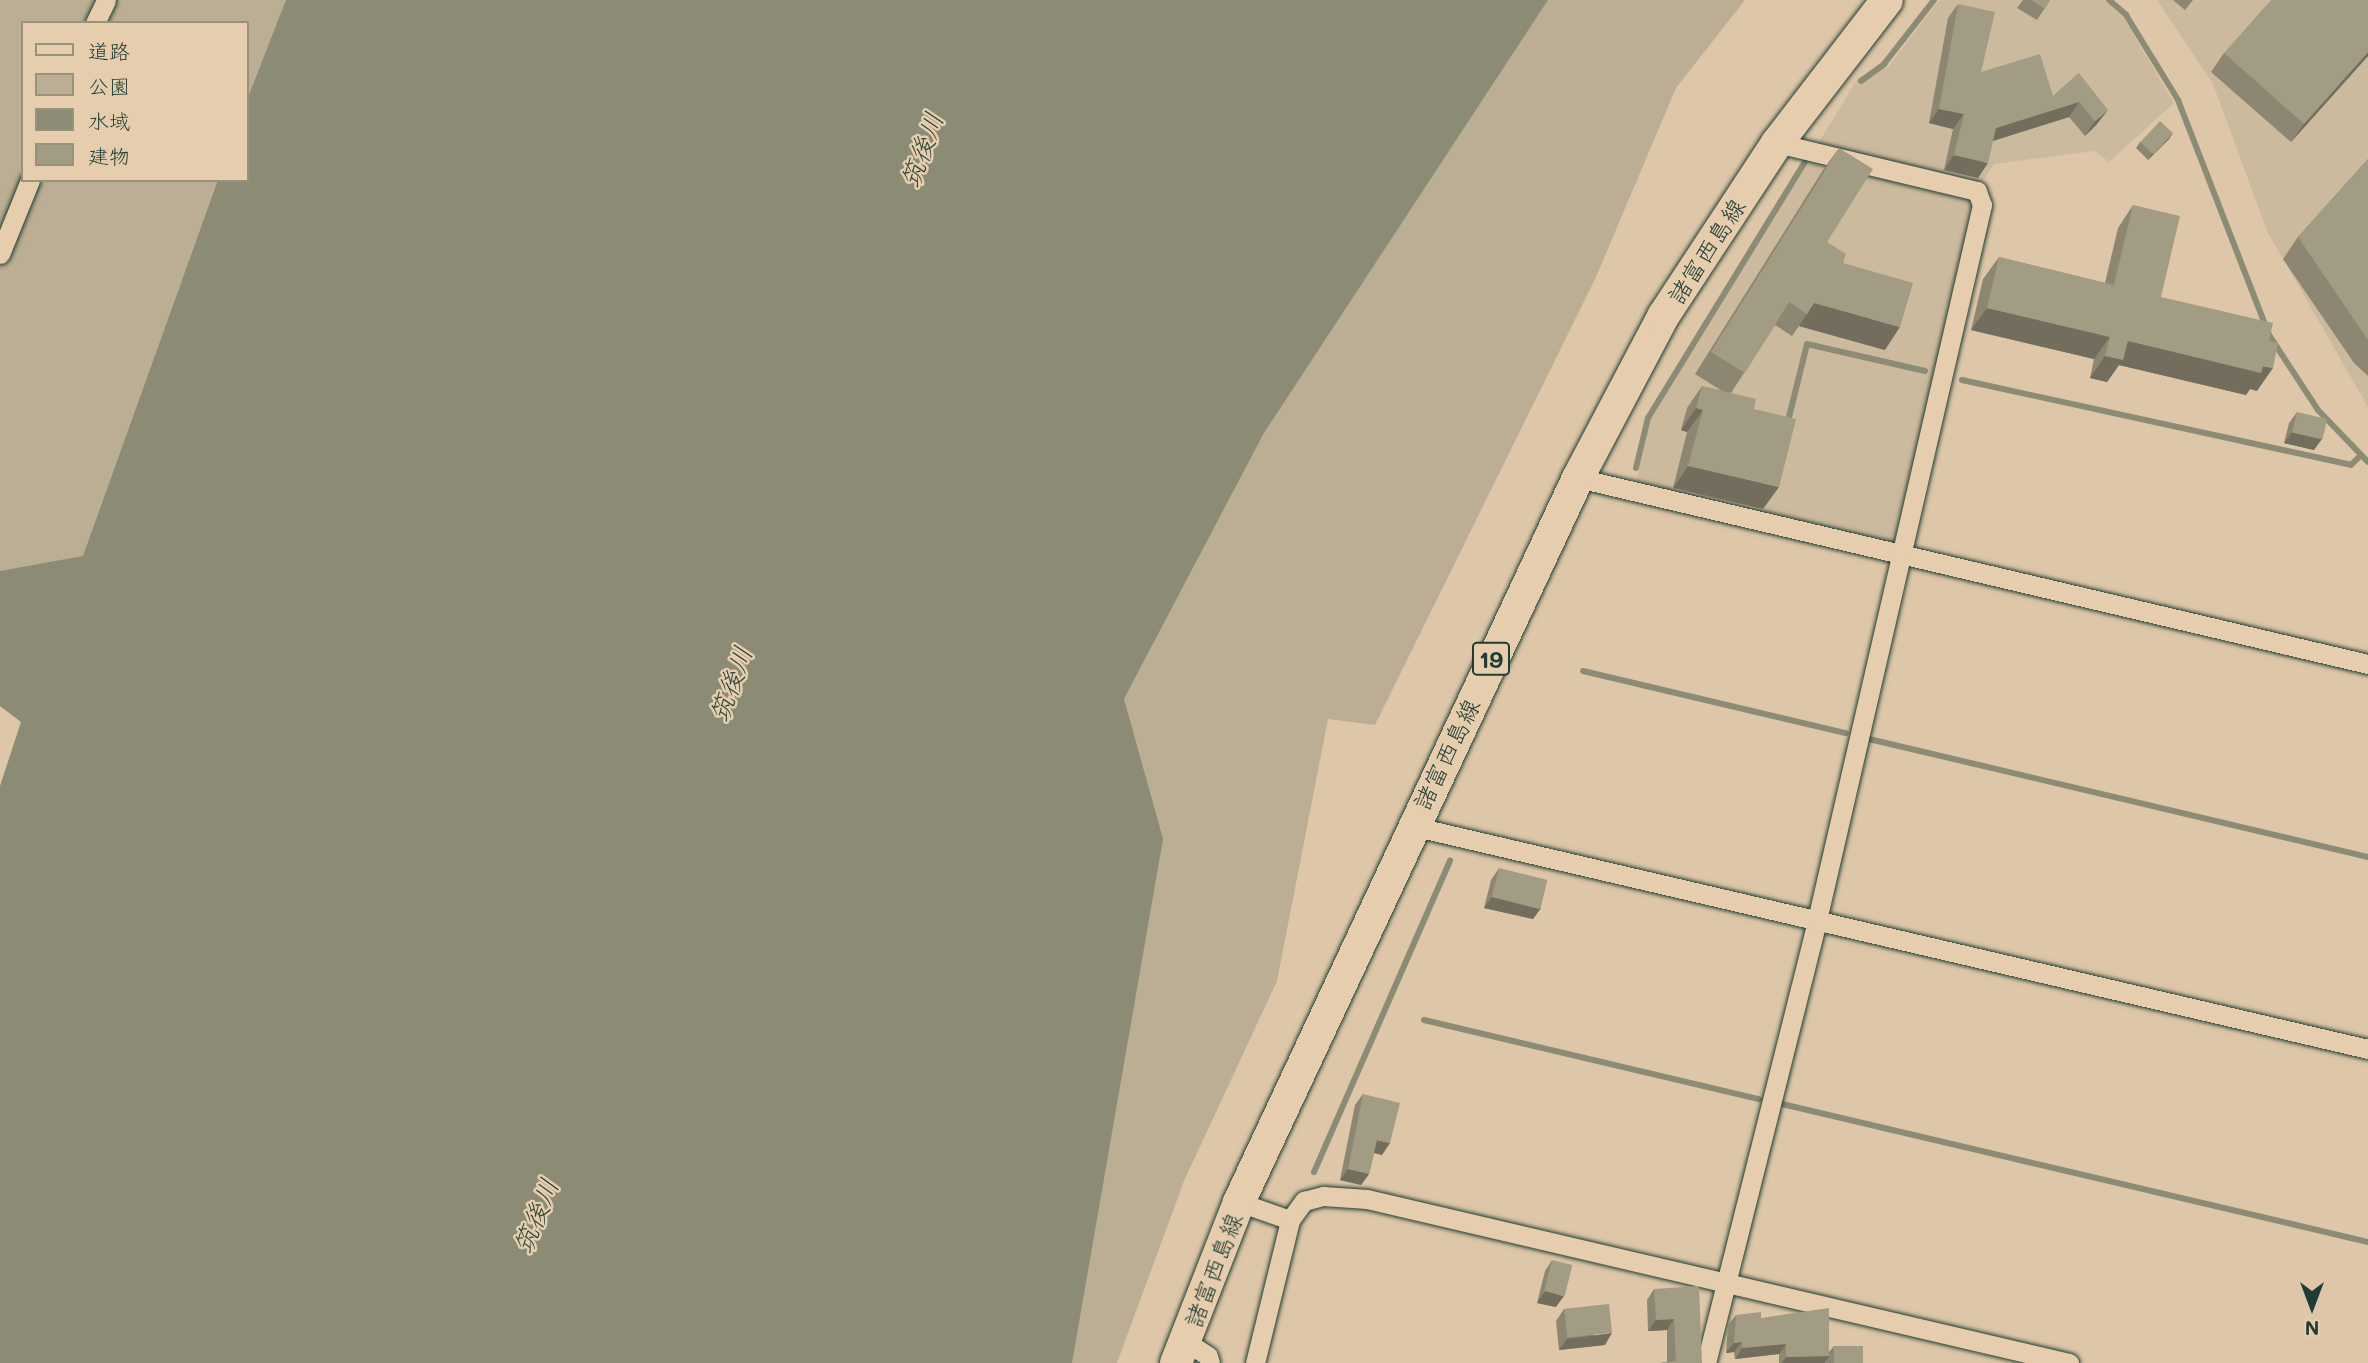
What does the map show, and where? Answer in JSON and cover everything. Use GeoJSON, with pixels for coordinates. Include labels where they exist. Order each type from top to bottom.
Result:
{"type":"FeatureCollection","features":[{"type":"Feature","properties":{"kind":"main road","name":"諸富西島線"},"geometry":{"type":"LineString","coordinates":[[1181,1352],[1239,1202],[1412,826],[1578,478],[1664,315],[1777,142],[1887,0]]}},
{"type":"Feature","properties":{"kind":"street"},"geometry":{"type":"LineString","coordinates":[[96,21],[106,0]]}},
{"type":"Feature","properties":{"kind":"street"},"geometry":{"type":"LineString","coordinates":[[1706,1363],[1816,920],[1982,197],[1978,191],[1777,142]]}},
{"type":"Feature","properties":{"kind":"street"},"geometry":{"type":"LineString","coordinates":[[0,254],[29,182]]}},
{"type":"Feature","properties":{"kind":"street"},"geometry":{"type":"LineString","coordinates":[[1578,478],[1900,557],[2368,664]]}},
{"type":"Feature","properties":{"kind":"street"},"geometry":{"type":"LineString","coordinates":[[1412,826],[2368,1049]]}},
{"type":"Feature","properties":{"kind":"street"},"geometry":{"type":"LineString","coordinates":[[1255,1363],[1290,1220],[1304,1201],[1323,1196],[1367,1199],[2068,1363]]}},
{"type":"Feature","properties":{"kind":"street"},"geometry":{"type":"LineString","coordinates":[[1239,1202],[1290,1220]]}},
{"type":"Feature","properties":{"kind":"street"},"geometry":{"type":"LineString","coordinates":[[1181,1352],[1208,1356],[1210,1363]]}},
{"type":"Feature","properties":{"kind":"shaded area"},"geometry":{"type":"Polygon","coordinates":[[[1939,0],[2104,0],[2124,18],[2174,103],[2109,162],[2095,151],[1994,164],[1979,186],[1893,548],[1636,484],[1651,419],[1858,78],[1888,67],[1939,0]]]}},
{"type":"Feature","properties":{"kind":"shaded area"},"geometry":{"type":"Polygon","coordinates":[[[2157,0],[2368,0],[2368,407],[2267,231],[2213,84],[2157,0]]]}},
{"type":"Feature","properties":{"kind":"green space"},"geometry":{"type":"Polygon","coordinates":[[[0,0],[100,0],[91,21],[21,21],[22,182],[0,242],[0,0]]]}},
{"type":"Feature","properties":{"kind":"green space"},"geometry":{"type":"Polygon","coordinates":[[[110,0],[341,0],[138,623],[0,640],[0,263],[33,182],[248,182],[248,21],[101,21],[110,0]]]}},
{"type":"Feature","properties":{"kind":"green space"},"geometry":{"type":"Polygon","coordinates":[[[1461,0],[1745,0],[1676,88],[1596,277],[1375,725],[1328,719],[1277,981],[1184,1181],[1117,1363],[1008,1363],[1124,699],[1264,433],[1461,0]]]}},
{"type":"Feature","properties":{"kind":"water","name":"筑後川"},"geometry":{"type":"Polygon","coordinates":[[[286,0],[1548,0],[1264,433],[1124,699],[1163,839],[1072,1363],[0,1363],[0,786],[21,722],[0,706],[0,571],[83,556],[217,182],[248,182],[248,97],[286,0]]]}},
{"type":"Feature","properties":{"kind":"building"},"geometry":{"type":"Polygon","coordinates":[[[2031,0],[2050,0],[2045,9],[2031,0]]]}},
{"type":"Feature","properties":{"kind":"building"},"geometry":{"type":"Polygon","coordinates":[[[2271,0],[2368,0],[2368,52],[2304,124],[2224,53],[2271,0]]]}},
{"type":"Feature","properties":{"kind":"building"},"geometry":{"type":"Polygon","coordinates":[[[1958,4],[1995,12],[1981,72],[2040,54],[2053,96],[2079,73],[2108,110],[2095,121],[2079,102],[1996,128],[1988,163],[1954,155],[1964,114],[1939,109],[1958,4]]]}},
{"type":"Feature","properties":{"kind":"building"},"geometry":{"type":"Polygon","coordinates":[[[2160,121],[2173,133],[2153,154],[2140,142],[2160,121]]]}},
{"type":"Feature","properties":{"kind":"building"},"geometry":{"type":"Polygon","coordinates":[[[1839,148],[1873,169],[1827,242],[1846,254],[1843,263],[1913,283],[1900,327],[1814,303],[1807,314],[1789,302],[1745,373],[1711,352],[1839,148]]]}},
{"type":"Feature","properties":{"kind":"building"},"geometry":{"type":"Polygon","coordinates":[[[2368,159],[2368,340],[2298,237],[2368,159]]]}},
{"type":"Feature","properties":{"kind":"building"},"geometry":{"type":"Polygon","coordinates":[[[2133,205],[2180,216],[2161,297],[2273,323],[2269,341],[2278,343],[2273,368],[2263,366],[2261,373],[2128,341],[2123,360],[2105,356],[2110,337],[1987,308],[1999,257],[2114,285],[2133,205]]]}},
{"type":"Feature","properties":{"kind":"building"},"geometry":{"type":"Polygon","coordinates":[[[1702,386],[1756,399],[1754,409],[1796,419],[1779,487],[1688,466],[1703,410],[1696,408],[1702,386]]]}},
{"type":"Feature","properties":{"kind":"building"},"geometry":{"type":"Polygon","coordinates":[[[2297,412],[2327,419],[2322,439],[2292,432],[2297,412]]]}},
{"type":"Feature","properties":{"kind":"building"},"geometry":{"type":"Polygon","coordinates":[[[1499,868],[1548,880],[1540,909],[1492,897],[1499,868]]]}},
{"type":"Feature","properties":{"kind":"building"},"geometry":{"type":"Polygon","coordinates":[[[1363,1094],[1400,1103],[1390,1143],[1377,1140],[1369,1174],[1348,1169],[1363,1094]]]}},
{"type":"Feature","properties":{"kind":"building"},"geometry":{"type":"Polygon","coordinates":[[[1552,1260],[1572,1265],[1565,1296],[1544,1291],[1552,1260]]]}},
{"type":"Feature","properties":{"kind":"building"},"geometry":{"type":"Polygon","coordinates":[[[1699,1286],[1702,1363],[1661,1363],[1676,1361],[1674,1319],[1656,1320],[1654,1289],[1699,1286]]]}},
{"type":"Feature","properties":{"kind":"building"},"geometry":{"type":"Polygon","coordinates":[[[1609,1304],[1612,1333],[1567,1338],[1564,1309],[1609,1304]]]}},
{"type":"Feature","properties":{"kind":"building"},"geometry":{"type":"Polygon","coordinates":[[[1829,1308],[1829,1356],[1786,1357],[1786,1344],[1742,1348],[1742,1342],[1734,1343],[1736,1315],[1761,1312],[1761,1318],[1829,1308]]]}},
{"type":"Feature","properties":{"kind":"building"},"geometry":{"type":"Polygon","coordinates":[[[1834,1346],[1863,1346],[1863,1363],[1834,1363],[1834,1346]]]}},
{"type":"Feature","properties":{"kind":"waterway"},"geometry":{"type":"LineString","coordinates":[[1861,81],[1884,64],[1934,0]]}},
{"type":"Feature","properties":{"kind":"waterway"},"geometry":{"type":"LineString","coordinates":[[2109,0],[2126,15],[2178,100],[2269,335],[2318,410],[2368,462]]}},
{"type":"Feature","properties":{"kind":"waterway"},"geometry":{"type":"LineString","coordinates":[[1636,468],[1648,418],[1805,162]]}},
{"type":"Feature","properties":{"kind":"waterway"},"geometry":{"type":"LineString","coordinates":[[1787,425],[1807,344],[1925,371]]}},
{"type":"Feature","properties":{"kind":"waterway"},"geometry":{"type":"LineString","coordinates":[[1962,380],[2351,465],[2360,456]]}},
{"type":"Feature","properties":{"kind":"waterway"},"geometry":{"type":"LineString","coordinates":[[1583,671],[1846,733]]}},
{"type":"Feature","properties":{"kind":"waterway"},"geometry":{"type":"LineString","coordinates":[[1869,739],[2368,857]]}},
{"type":"Feature","properties":{"kind":"waterway"},"geometry":{"type":"LineString","coordinates":[[1314,1172],[1450,860]]}},
{"type":"Feature","properties":{"kind":"waterway"},"geometry":{"type":"LineString","coordinates":[[1424,1020],[1759,1099]]}},
{"type":"Feature","properties":{"kind":"waterway"},"geometry":{"type":"LineString","coordinates":[[1782,1104],[2368,1242]]}}]}
